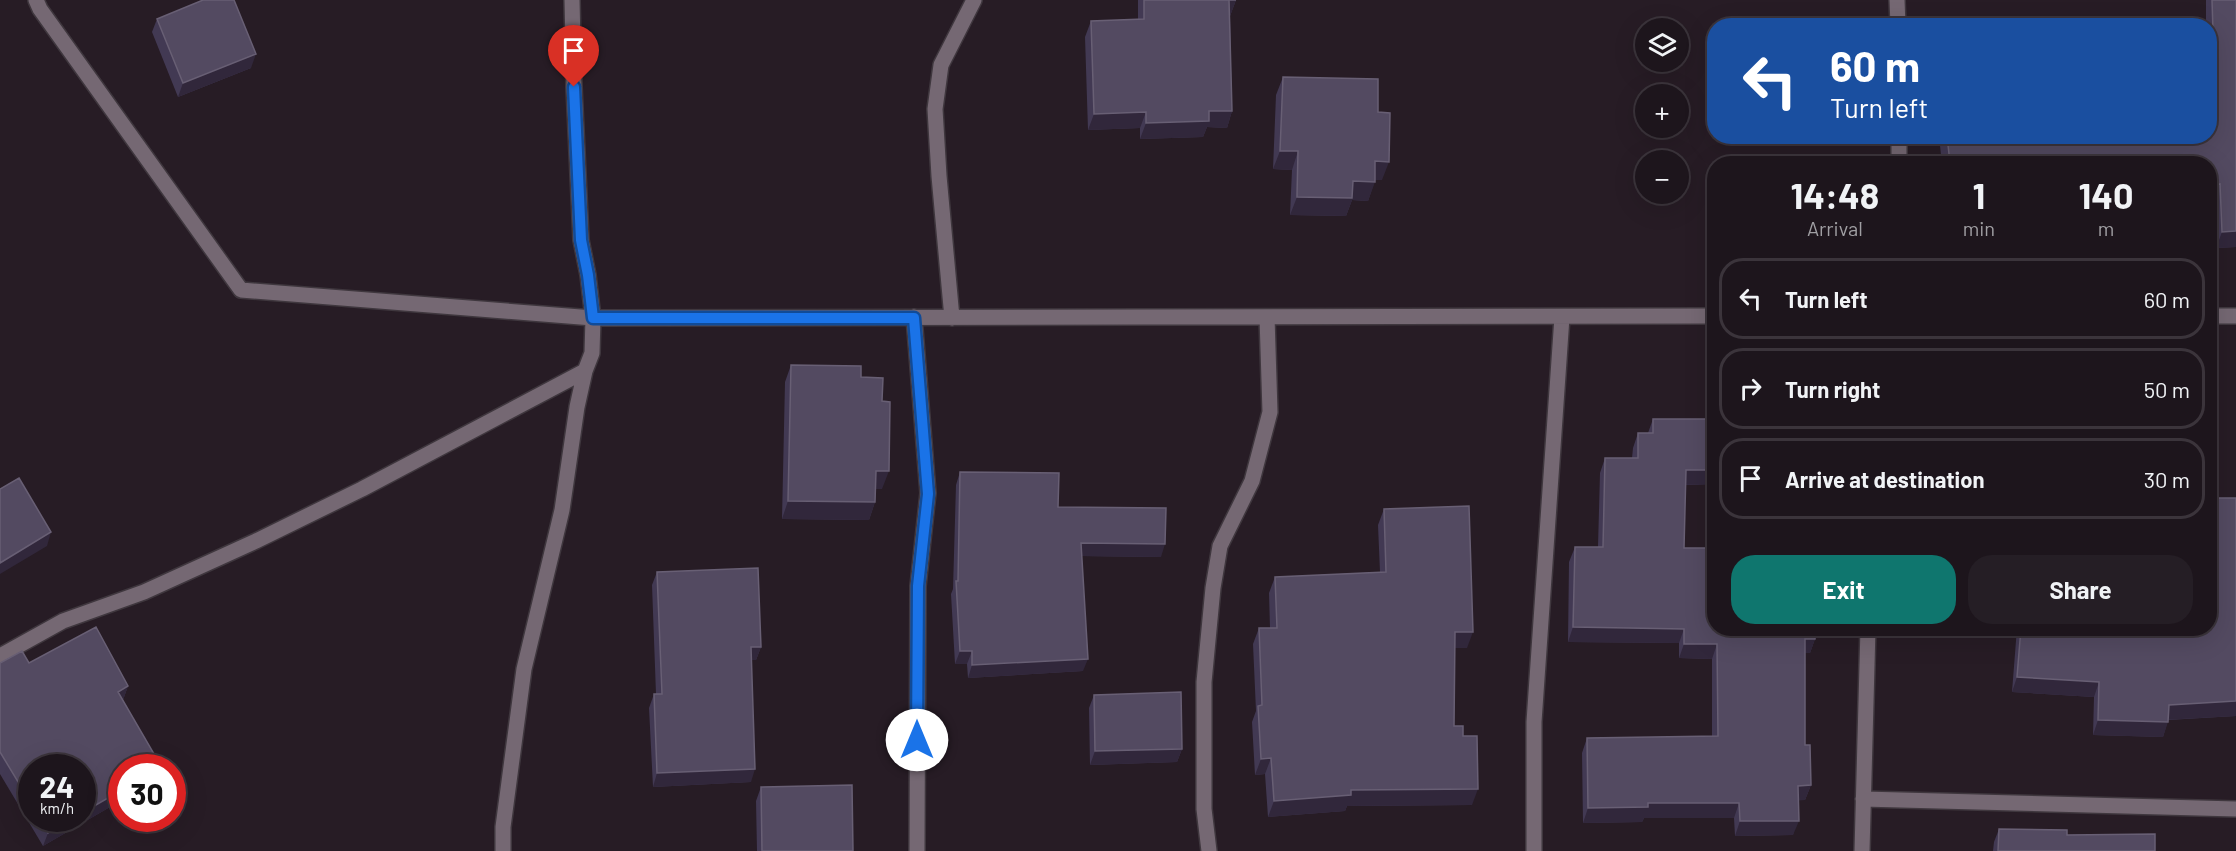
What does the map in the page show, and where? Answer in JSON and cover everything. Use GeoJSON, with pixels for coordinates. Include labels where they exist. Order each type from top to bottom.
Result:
{"type":"FeatureCollection","features":[{"type":"Feature","properties":{"kind":"street"},"geometry":{"type":"LineString","coordinates":[[36,0],[241,290],[593,318],[1707,316]]}},
{"type":"Feature","properties":{"kind":"street"},"geometry":{"type":"LineString","coordinates":[[504,851],[505,806],[524,669],[562,510],[577,407],[585,371],[592,353],[593,318],[581,240],[572,0]]}},
{"type":"Feature","properties":{"kind":"street"},"geometry":{"type":"LineString","coordinates":[[952,318],[935,109],[941,65],[974,0]]}},
{"type":"Feature","properties":{"kind":"street"},"geometry":{"type":"LineString","coordinates":[[1897,0],[1898,18]]}},
{"type":"Feature","properties":{"kind":"street"},"geometry":{"type":"LineString","coordinates":[[2217,316],[2236,316]]}},
{"type":"Feature","properties":{"kind":"street"},"geometry":{"type":"LineString","coordinates":[[1209,851],[1204,808],[1204,682],[1213,588],[1220,546],[1252,481],[1270,412],[1267,317]]}},
{"type":"Feature","properties":{"kind":"street"},"geometry":{"type":"LineString","coordinates":[[1534,851],[1534,722],[1562,317]]}},
{"type":"Feature","properties":{"kind":"street"},"geometry":{"type":"LineString","coordinates":[[914,318],[928,494],[918,586],[917,851]]}},
{"type":"Feature","properties":{"kind":"street"},"geometry":{"type":"LineString","coordinates":[[0,656],[63,621],[144,592],[256,541],[362,489],[585,371]]}},
{"type":"Feature","properties":{"kind":"street"},"geometry":{"type":"LineString","coordinates":[[1862,851],[1868,636]]}},
{"type":"Feature","properties":{"kind":"street"},"geometry":{"type":"LineString","coordinates":[[1863,799],[2236,809]]}},
{"type":"Feature","properties":{"kind":"building"},"geometry":{"type":"Polygon","coordinates":[[[203,0],[234,0],[256,54],[183,83],[157,19],[203,0]]]}},
{"type":"Feature","properties":{"kind":"building"},"geometry":{"type":"Polygon","coordinates":[[[1144,0],[1229,0],[1232,111],[1209,111],[1209,121],[1146,123],[1146,112],[1094,114],[1091,21],[1144,19],[1144,0]]]}},
{"type":"Feature","properties":{"kind":"building"},"geometry":{"type":"Polygon","coordinates":[[[2212,0],[2236,0],[2236,231],[2222,232],[2220,184],[2217,185],[2217,156],[1949,156],[1948,144],[2217,144],[2217,18],[2213,18],[2212,0]]]}},
{"type":"Feature","properties":{"kind":"building"},"geometry":{"type":"Polygon","coordinates":[[[1283,77],[1378,79],[1378,112],[1390,113],[1389,162],[1375,161],[1375,182],[1353,181],[1352,198],[1297,197],[1298,151],[1280,151],[1283,77]]]}},
{"type":"Feature","properties":{"kind":"building"},"geometry":{"type":"Polygon","coordinates":[[[791,365],[861,366],[861,377],[883,378],[882,401],[890,402],[889,471],[876,471],[875,502],[788,501],[791,365]]]}},
{"type":"Feature","properties":{"kind":"building"},"geometry":{"type":"Polygon","coordinates":[[[1653,419],[1707,419],[1707,470],[1686,470],[1684,548],[1707,548],[1707,636],[1815,636],[1815,639],[1805,639],[1805,745],[1810,745],[1811,785],[1798,786],[1799,821],[1740,821],[1739,803],[1648,803],[1648,807],[1588,808],[1587,738],[1718,736],[1717,644],[1684,644],[1684,629],[1573,627],[1575,547],[1603,547],[1605,458],[1638,458],[1638,433],[1653,433],[1653,419]]]}},
{"type":"Feature","properties":{"kind":"building"},"geometry":{"type":"Polygon","coordinates":[[[960,472],[1059,473],[1058,507],[1166,508],[1165,544],[1081,543],[1088,659],[972,665],[972,651],[960,651],[956,581],[958,581],[960,472]]]}},
{"type":"Feature","properties":{"kind":"building"},"geometry":{"type":"Polygon","coordinates":[[[19,478],[51,532],[0,563],[0,489],[19,478]]]}},
{"type":"Feature","properties":{"kind":"building"},"geometry":{"type":"Polygon","coordinates":[[[2217,498],[2236,498],[2236,701],[2169,705],[2168,722],[2098,720],[2099,682],[2017,677],[2020,636],[2217,636],[2217,498]]]}},
{"type":"Feature","properties":{"kind":"building"},"geometry":{"type":"Polygon","coordinates":[[[1469,506],[1473,632],[1455,632],[1454,726],[1463,726],[1463,736],[1477,736],[1478,789],[1351,790],[1351,795],[1274,801],[1271,758],[1261,759],[1258,706],[1262,705],[1259,628],[1277,628],[1275,577],[1386,572],[1384,509],[1469,506]]]}},
{"type":"Feature","properties":{"kind":"building"},"geometry":{"type":"Polygon","coordinates":[[[758,568],[761,647],[751,647],[755,769],[657,773],[654,694],[662,694],[657,572],[758,568]]]}},
{"type":"Feature","properties":{"kind":"building"},"geometry":{"type":"Polygon","coordinates":[[[96,627],[128,686],[118,692],[154,754],[108,754],[108,798],[96,805],[96,754],[18,754],[18,782],[0,752],[0,663],[22,651],[29,663],[96,627]]]}},
{"type":"Feature","properties":{"kind":"building"},"geometry":{"type":"Polygon","coordinates":[[[1181,692],[1182,749],[1095,751],[1094,695],[1181,692]]]}},
{"type":"Feature","properties":{"kind":"building"},"geometry":{"type":"Polygon","coordinates":[[[852,785],[853,851],[762,851],[761,787],[852,785]]]}},
{"type":"Feature","properties":{"kind":"building"},"geometry":{"type":"Polygon","coordinates":[[[1999,829],[2067,830],[2067,835],[2155,834],[2155,851],[1998,851],[1999,829]]]}},
{"type":"Feature","properties":{"kind":"route"},"geometry":{"type":"LineString","coordinates":[[574,87],[581,240],[593,318],[914,318],[928,494],[918,586],[917,740]]}}]}
